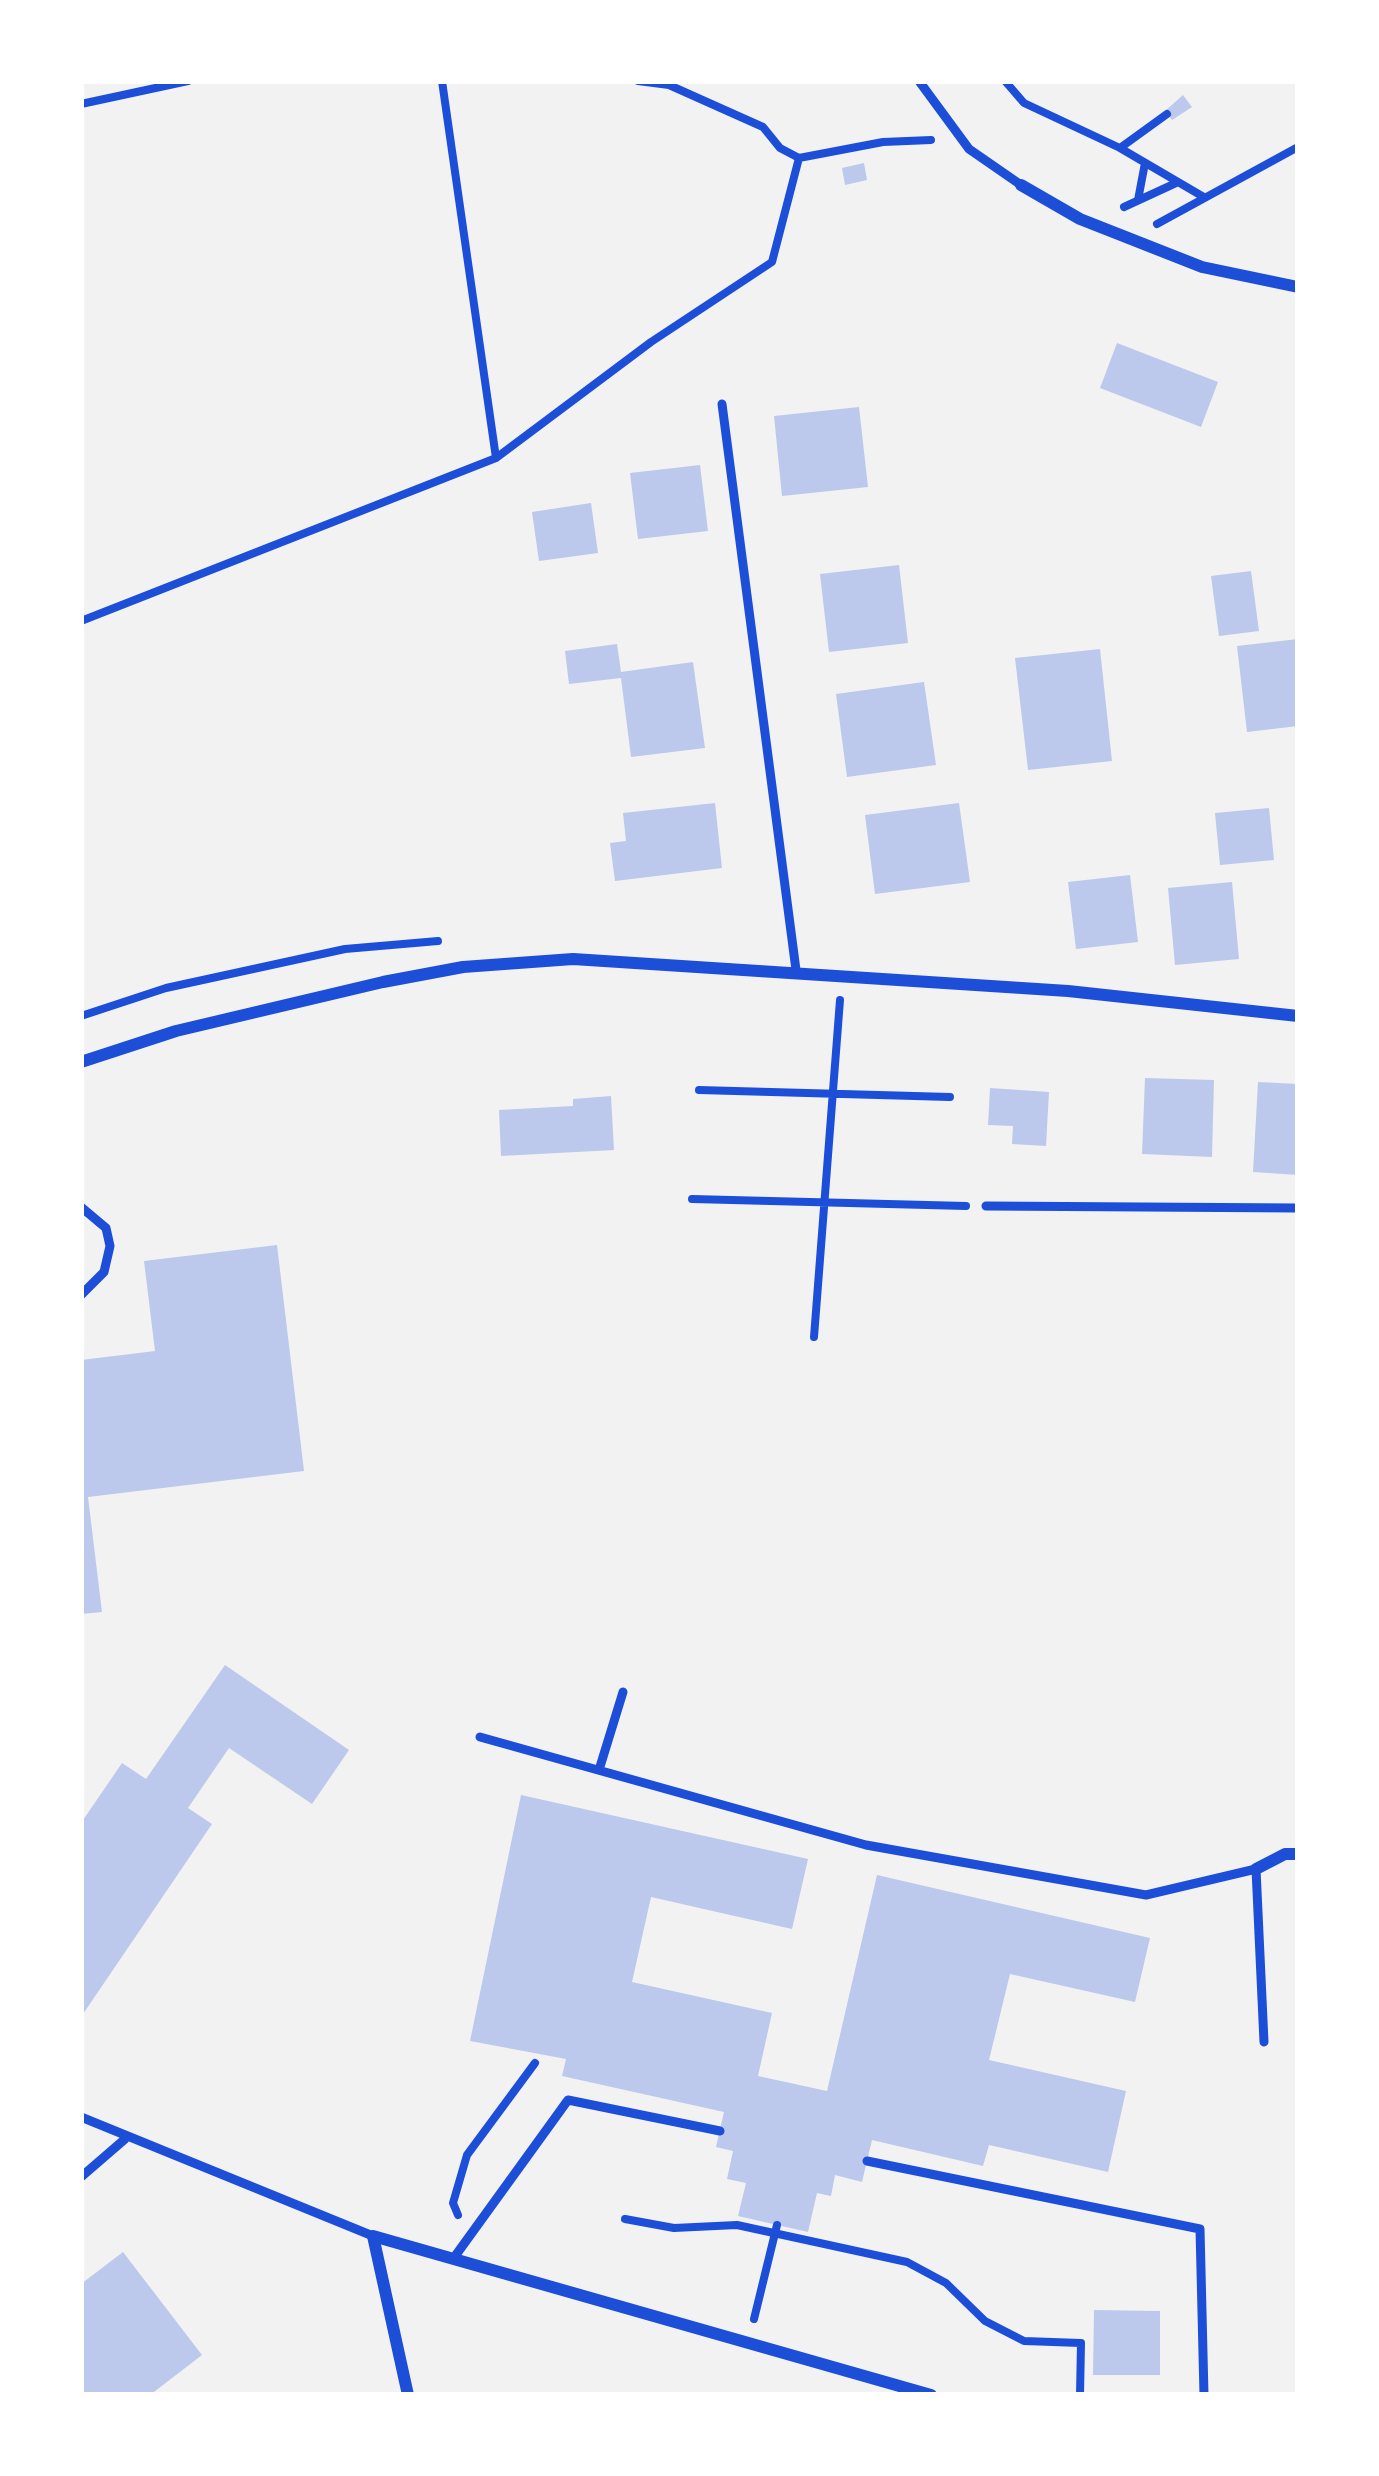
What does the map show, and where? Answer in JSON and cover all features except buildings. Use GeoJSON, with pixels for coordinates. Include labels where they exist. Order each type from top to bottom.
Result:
{"type":"FeatureCollection","features":[{"type":"Feature","properties":{"kind":"street"},"geometry":{"type":"LineString","coordinates":[[1021,185],[1090,223],[1202,267],[1298,287]]}},
{"type":"Feature","properties":{"kind":"street"},"geometry":{"type":"LineString","coordinates":[[81,1061],[176,1031],[463,967],[573,959],[796,970],[1298,1016]]}},
{"type":"Feature","properties":{"kind":"street"},"geometry":{"type":"LineString","coordinates":[[1256,1869],[1286,1854],[1298,1854]]}},
{"type":"Feature","properties":{"kind":"street"},"geometry":{"type":"LineString","coordinates":[[408,2395],[373,2236],[931,2395]]}},
{"type":"Feature","properties":{"kind":"lane"},"geometry":{"type":"LineString","coordinates":[[919,81],[969,149],[1021,185]]}},
{"type":"Feature","properties":{"kind":"lane"},"geometry":{"type":"LineString","coordinates":[[722,404],[796,970]]}},
{"type":"Feature","properties":{"kind":"lane"},"geometry":{"type":"LineString","coordinates":[[986,1206],[1298,1208]]}},
{"type":"Feature","properties":{"kind":"lane"},"geometry":{"type":"LineString","coordinates":[[81,1207],[106,1228],[110,1246],[104,1272],[81,1295]]}},
{"type":"Feature","properties":{"kind":"lane"},"geometry":{"type":"LineString","coordinates":[[598,1770],[623,1692]]}},
{"type":"Feature","properties":{"kind":"lane"},"geometry":{"type":"LineString","coordinates":[[481,1737],[866,1845],[1146,1895],[1256,1869],[1264,2042]]}},
{"type":"Feature","properties":{"kind":"lane"},"geometry":{"type":"LineString","coordinates":[[453,2259],[568,2100],[720,2131]]}},
{"type":"Feature","properties":{"kind":"lane"},"geometry":{"type":"LineString","coordinates":[[81,2117],[125,2139],[373,2236]]}},
{"type":"Feature","properties":{"kind":"lane"},"geometry":{"type":"LineString","coordinates":[[81,2177],[125,2139]]}},
{"type":"Feature","properties":{"kind":"lane"},"geometry":{"type":"LineString","coordinates":[[867,2161],[1200,2229],[1204,2395]]}},
{"type":"Feature","properties":{"kind":"path"},"geometry":{"type":"LineString","coordinates":[[81,104],[188,81]]}},
{"type":"Feature","properties":{"kind":"path"},"geometry":{"type":"LineString","coordinates":[[442,81],[496,458]]}},
{"type":"Feature","properties":{"kind":"path"},"geometry":{"type":"LineString","coordinates":[[638,81],[669,85],[763,127],[780,148],[799,158],[925,138],[969,149]]}},
{"type":"Feature","properties":{"kind":"path"},"geometry":{"type":"LineString","coordinates":[[1005,81],[1024,103],[1120,148],[1202,196]]}},
{"type":"Feature","properties":{"kind":"path"},"geometry":{"type":"LineString","coordinates":[[1120,148],[1167,114]]}},
{"type":"Feature","properties":{"kind":"path"},"geometry":{"type":"LineString","coordinates":[[1131,239],[1298,147]]}},
{"type":"Feature","properties":{"kind":"path"},"geometry":{"type":"LineString","coordinates":[[81,622],[496,458],[651,342],[772,262],[799,158]]}},
{"type":"Feature","properties":{"kind":"path"},"geometry":{"type":"LineString","coordinates":[[1138,200],[1145,163]]}},
{"type":"Feature","properties":{"kind":"path"},"geometry":{"type":"LineString","coordinates":[[1090,223],[1177,182]]}},
{"type":"Feature","properties":{"kind":"path"},"geometry":{"type":"LineString","coordinates":[[81,1016],[166,988],[345,949],[455,939]]}},
{"type":"Feature","properties":{"kind":"path"},"geometry":{"type":"LineString","coordinates":[[814,1337],[842,975]]}},
{"type":"Feature","properties":{"kind":"path"},"geometry":{"type":"LineString","coordinates":[[700,1090],[950,1097]]}},
{"type":"Feature","properties":{"kind":"path"},"geometry":{"type":"LineString","coordinates":[[692,1199],[986,1206]]}},
{"type":"Feature","properties":{"kind":"path"},"geometry":{"type":"LineString","coordinates":[[468,2239],[453,2203],[467,2156],[535,2063]]}},
{"type":"Feature","properties":{"kind":"path"},"geometry":{"type":"LineString","coordinates":[[625,2219],[674,2228],[736,2225],[776,2229],[907,2261],[946,2283],[985,2321],[1024,2341],[1081,2343],[1080,2395]]}},
{"type":"Feature","properties":{"kind":"path"},"geometry":{"type":"LineString","coordinates":[[748,2344],[776,2229]]}}]}
